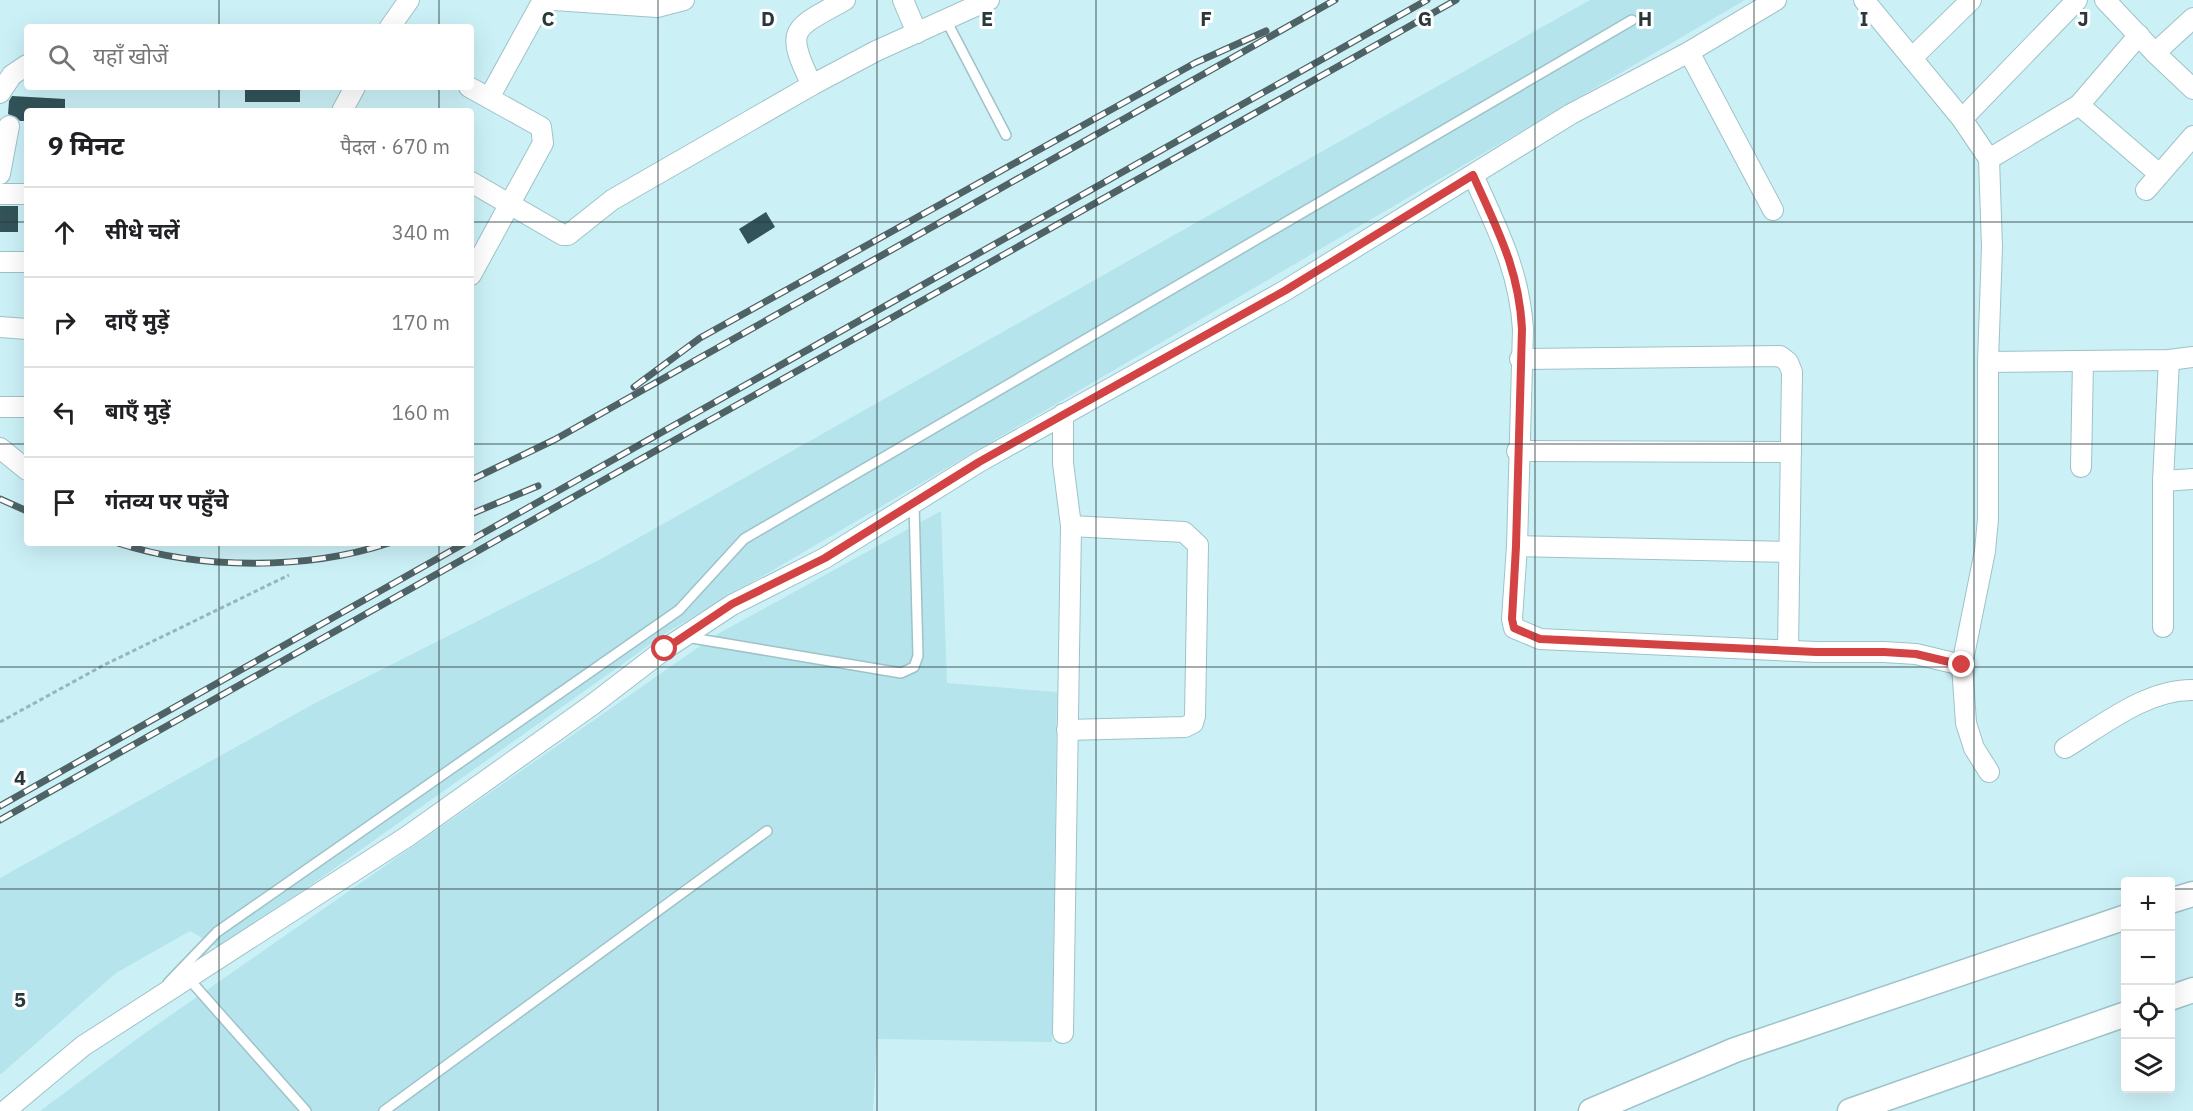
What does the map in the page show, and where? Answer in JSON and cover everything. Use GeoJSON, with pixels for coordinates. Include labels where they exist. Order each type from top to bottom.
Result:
{"type":"FeatureCollection","features":[{"type":"Feature","properties":{"kind":"street"},"geometry":{"type":"LineString","coordinates":[[392,24],[409,0]]}},
{"type":"Feature","properties":{"kind":"street"},"geometry":{"type":"LineString","coordinates":[[489,98],[543,0]]}},
{"type":"Feature","properties":{"kind":"street"},"geometry":{"type":"LineString","coordinates":[[554,0],[657,7],[684,0]]}},
{"type":"Feature","properties":{"kind":"street"},"geometry":{"type":"LineString","coordinates":[[812,85],[795,45],[797,31],[806,22],[845,0]]}},
{"type":"Feature","properties":{"kind":"street"},"geometry":{"type":"LineString","coordinates":[[903,0],[917,33]]}},
{"type":"Feature","properties":{"kind":"street"},"geometry":{"type":"LineString","coordinates":[[474,184],[563,235],[568,235],[612,200],[812,85],[989,0]]}},
{"type":"Feature","properties":{"kind":"street"},"geometry":{"type":"LineString","coordinates":[[5,1111],[83,1046],[408,836],[732,604],[825,558],[914,502],[1063,414],[1286,290],[1571,114],[1689,52],[1776,0]]}},
{"type":"Feature","properties":{"kind":"street"},"geometry":{"type":"LineString","coordinates":[[1864,0],[1962,119],[1989,159],[1992,247],[1988,362],[1988,519],[1985,551],[1962,665],[1966,723],[1974,748],[1989,772]]}},
{"type":"Feature","properties":{"kind":"street"},"geometry":{"type":"LineString","coordinates":[[1912,57],[1971,0]]}},
{"type":"Feature","properties":{"kind":"street"},"geometry":{"type":"LineString","coordinates":[[1962,119],[2077,0]]}},
{"type":"Feature","properties":{"kind":"street"},"geometry":{"type":"LineString","coordinates":[[2105,0],[2193,89]]}},
{"type":"Feature","properties":{"kind":"street"},"geometry":{"type":"LineString","coordinates":[[2155,53],[2193,18]]}},
{"type":"Feature","properties":{"kind":"street"},"geometry":{"type":"LineString","coordinates":[[1989,159],[2079,105],[2139,35]]}},
{"type":"Feature","properties":{"kind":"street"},"geometry":{"type":"LineString","coordinates":[[1689,52],[1773,210]]}},
{"type":"Feature","properties":{"kind":"street"},"geometry":{"type":"LineString","coordinates":[[0,93],[12,75],[24,66]]}},
{"type":"Feature","properties":{"kind":"street"},"geometry":{"type":"LineString","coordinates":[[346,108],[355,90]]}},
{"type":"Feature","properties":{"kind":"street"},"geometry":{"type":"LineString","coordinates":[[474,90],[541,127],[544,136],[543,143],[474,270]]}},
{"type":"Feature","properties":{"kind":"street"},"geometry":{"type":"LineString","coordinates":[[2079,105],[2158,173]]}},
{"type":"Feature","properties":{"kind":"street"},"geometry":{"type":"LineString","coordinates":[[0,174],[12,126]]}},
{"type":"Feature","properties":{"kind":"street"},"geometry":{"type":"LineString","coordinates":[[2146,190],[2158,173],[2193,136]]}},
{"type":"Feature","properties":{"kind":"street"},"geometry":{"type":"LineString","coordinates":[[1473,175],[1511,261],[1520,295],[1516,546],[1512,619],[1514,628],[1524,635],[1540,639],[1916,654],[1962,665]]}},
{"type":"Feature","properties":{"kind":"street"},"geometry":{"type":"LineString","coordinates":[[0,195],[24,194]]}},
{"type":"Feature","properties":{"kind":"street"},"geometry":{"type":"LineString","coordinates":[[0,262],[24,262]]}},
{"type":"Feature","properties":{"kind":"street"},"geometry":{"type":"LineString","coordinates":[[0,327],[24,329]]}},
{"type":"Feature","properties":{"kind":"street"},"geometry":{"type":"LineString","coordinates":[[1520,359],[1779,356],[1788,362],[1792,372],[1788,650]]}},
{"type":"Feature","properties":{"kind":"street"},"geometry":{"type":"LineString","coordinates":[[1988,362],[2169,360],[2193,357]]}},
{"type":"Feature","properties":{"kind":"street"},"geometry":{"type":"LineString","coordinates":[[2163,627],[2163,481],[2169,360]]}},
{"type":"Feature","properties":{"kind":"street"},"geometry":{"type":"LineString","coordinates":[[2081,467],[2082,361]]}},
{"type":"Feature","properties":{"kind":"street"},"geometry":{"type":"LineString","coordinates":[[0,407],[24,407]]}},
{"type":"Feature","properties":{"kind":"street"},"geometry":{"type":"LineString","coordinates":[[1063,414],[1063,463],[1071,526],[1067,730],[1069,785],[1063,1033]]}},
{"type":"Feature","properties":{"kind":"street"},"geometry":{"type":"LineString","coordinates":[[0,448],[24,468]]}},
{"type":"Feature","properties":{"kind":"street"},"geometry":{"type":"LineString","coordinates":[[1517,450],[1791,452]]}},
{"type":"Feature","properties":{"kind":"street"},"geometry":{"type":"LineString","coordinates":[[2163,481],[2193,479]]}},
{"type":"Feature","properties":{"kind":"street"},"geometry":{"type":"LineString","coordinates":[[1067,730],[1185,727],[1193,723],[1196,716],[1198,545],[1185,532],[1071,526]]}},
{"type":"Feature","properties":{"kind":"street"},"geometry":{"type":"LineString","coordinates":[[1516,546],[1789,552]]}},
{"type":"Feature","properties":{"kind":"street"},"geometry":{"type":"LineString","coordinates":[[2065,748],[2141,702],[2180,689],[2193,690]]}},
{"type":"Feature","properties":{"kind":"street"},"geometry":{"type":"LineString","coordinates":[[2175,899],[2193,894]]}},
{"type":"Feature","properties":{"kind":"street"},"geometry":{"type":"LineString","coordinates":[[1591,1111],[1735,1050],[2121,919]]}},
{"type":"Feature","properties":{"kind":"street"},"geometry":{"type":"LineString","coordinates":[[2175,996],[2193,990]]}},
{"type":"Feature","properties":{"kind":"street"},"geometry":{"type":"LineString","coordinates":[[1850,1111],[2121,1016]]}},
{"type":"Feature","properties":{"kind":"lane"},"geometry":{"type":"LineString","coordinates":[[946,20],[1006,135]]}},
{"type":"Feature","properties":{"kind":"lane"},"geometry":{"type":"LineString","coordinates":[[150,1002],[218,932],[678,610],[744,539],[1632,20]]}},
{"type":"Feature","properties":{"kind":"lane"},"geometry":{"type":"LineString","coordinates":[[684,637],[901,673],[914,666],[918,656],[914,502]]}},
{"type":"Feature","properties":{"kind":"lane"},"geometry":{"type":"LineString","coordinates":[[384,1111],[767,831]]}},
{"type":"Feature","properties":{"kind":"lane"},"geometry":{"type":"LineString","coordinates":[[188,978],[306,1111]]}},
{"type":"Feature","properties":{"kind":"path"},"geometry":{"type":"LineString","coordinates":[[0,722],[104,665],[289,575]]}},
{"type":"Feature","properties":{"kind":"shaded area"},"geometry":{"type":"Polygon","coordinates":[[[1590,0],[1745,0],[669,631],[221,949],[190,931],[116,973],[0,1075],[0,878],[319,701],[601,559],[1590,0]]]}},
{"type":"Feature","properties":{"kind":"shaded area"},"geometry":{"type":"Polygon","coordinates":[[[941,511],[947,683],[1057,692],[1052,1042],[877,1039],[873,1111],[40,1111],[141,1036],[716,635],[941,511]]]}},
{"type":"Feature","properties":{"kind":"building"},"geometry":{"type":"Polygon","coordinates":[[[245,90],[300,90],[300,102],[245,102],[245,90]]]}},
{"type":"Feature","properties":{"kind":"building"},"geometry":{"type":"Polygon","coordinates":[[[12,96],[65,99],[65,108],[24,108],[24,121],[20,121],[8,114],[9,101],[12,96]]]}},
{"type":"Feature","properties":{"kind":"building"},"geometry":{"type":"Polygon","coordinates":[[[0,206],[18,206],[18,232],[0,232],[0,206]]]}},
{"type":"Feature","properties":{"kind":"building"},"geometry":{"type":"Polygon","coordinates":[[[766,212],[775,227],[748,244],[739,229],[766,212]]]}},
{"type":"Feature","properties":{"kind":"railway"},"geometry":{"type":"LineString","coordinates":[[474,479],[554,440],[1335,0]]}},
{"type":"Feature","properties":{"kind":"railway"},"geometry":{"type":"LineString","coordinates":[[474,538],[1427,0]]}},
{"type":"Feature","properties":{"kind":"railway"},"geometry":{"type":"LineString","coordinates":[[0,820],[1456,0]]}},
{"type":"Feature","properties":{"kind":"railway"},"geometry":{"type":"LineString","coordinates":[[634,387],[700,338],[1195,63],[1266,31]]}},
{"type":"Feature","properties":{"kind":"railway"},"geometry":{"type":"LineString","coordinates":[[474,513],[538,486]]}},
{"type":"Feature","properties":{"kind":"railway"},"geometry":{"type":"LineString","coordinates":[[0,499],[24,510]]}},
{"type":"Feature","properties":{"kind":"railway"},"geometry":{"type":"LineString","coordinates":[[129,546],[183,558],[254,563],[324,558],[378,546]]}},
{"type":"Feature","properties":{"kind":"railway"},"geometry":{"type":"LineString","coordinates":[[0,806],[460,546]]}},
{"type":"Feature","properties":{"kind":"route"},"geometry":{"type":"LineString","coordinates":[[665,649],[732,604],[825,558],[979,462],[1286,290],[1337,256],[1473,175],[1511,261],[1520,295],[1522,329],[1512,619],[1514,628],[1524,635],[1540,639],[1816,652],[1884,652],[1916,654],[1962,665]]}}]}
